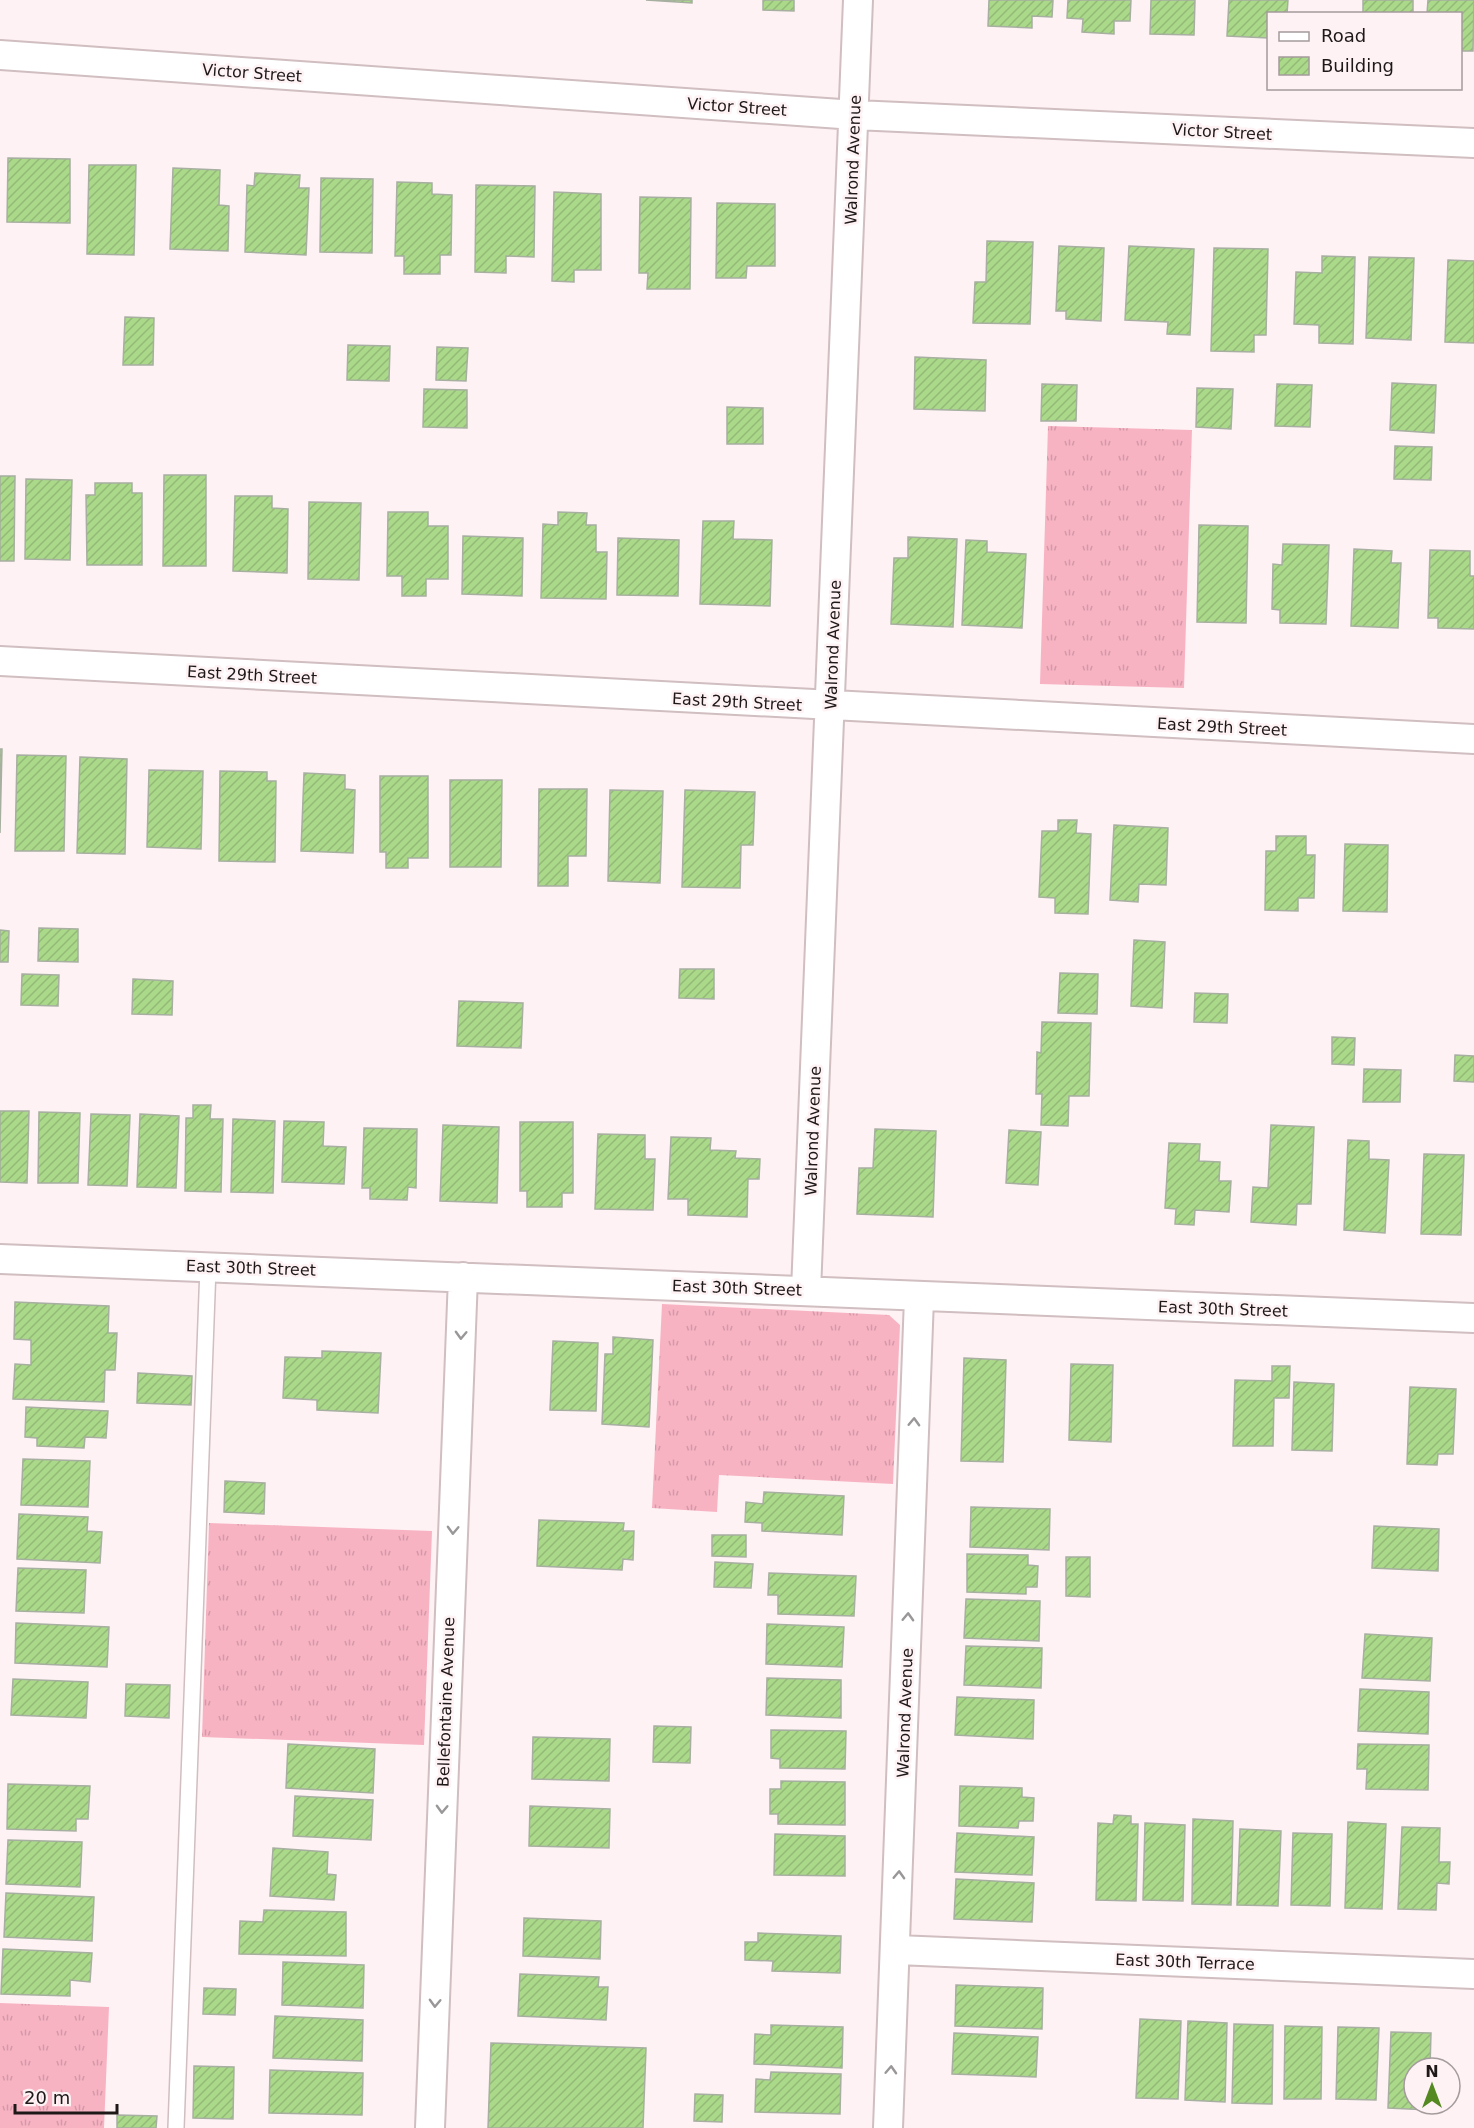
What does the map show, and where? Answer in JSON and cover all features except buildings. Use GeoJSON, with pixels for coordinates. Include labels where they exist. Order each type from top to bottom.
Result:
{"type":"FeatureCollection","features":[{"type":"Feature","properties":{"kind":"street","name":"Walrond Avenue"},"geometry":{"type":"LineString","coordinates":[[806,1291],[858,0]]}},
{"type":"Feature","properties":{"kind":"street","name":"Victor Street"},"geometry":{"type":"LineString","coordinates":[[0,55],[855,115],[1474,143]]}},
{"type":"Feature","properties":{"kind":"street","name":"East 29th Street"},"geometry":{"type":"LineString","coordinates":[[0,661],[830,707],[1474,739]]}},
{"type":"Feature","properties":{"kind":"street","name":"East 30th Street"},"geometry":{"type":"LineString","coordinates":[[0,1259],[463,1276],[919,1298],[1474,1318]]}},
{"type":"Feature","properties":{"kind":"street","name":"Bellefontaine Avenue"},"geometry":{"type":"LineString","coordinates":[[430,2128],[463,1276]]}},
{"type":"Feature","properties":{"kind":"street","name":"Walrond Avenue"},"geometry":{"type":"LineString","coordinates":[[888,2128],[897,1950],[919,1298]]}},
{"type":"Feature","properties":{"kind":"street","name":"East 30th Terrace"},"geometry":{"type":"LineString","coordinates":[[897,1950],[1474,1974]]}},
{"type":"Feature","properties":{"kind":"lane"},"geometry":{"type":"LineString","coordinates":[[176,2128],[208,1267]]}},
{"type":"Feature","properties":{"kind":"green space"},"geometry":{"type":"Polygon","coordinates":[[[1048,426],[1192,430],[1184,688],[1040,684],[1048,426]]]}},
{"type":"Feature","properties":{"kind":"green space"},"geometry":{"type":"Polygon","coordinates":[[[662,1304],[889,1315],[900,1325],[893,1484],[719,1475],[717,1512],[652,1508],[662,1304]]]}},
{"type":"Feature","properties":{"kind":"green space"},"geometry":{"type":"Polygon","coordinates":[[[209,1523],[432,1531],[424,1745],[202,1737],[209,1523]]]}},
{"type":"Feature","properties":{"kind":"green space"},"geometry":{"type":"Polygon","coordinates":[[[0,2003],[109,2007],[104,2128],[0,2128],[0,2003]]]}}]}
